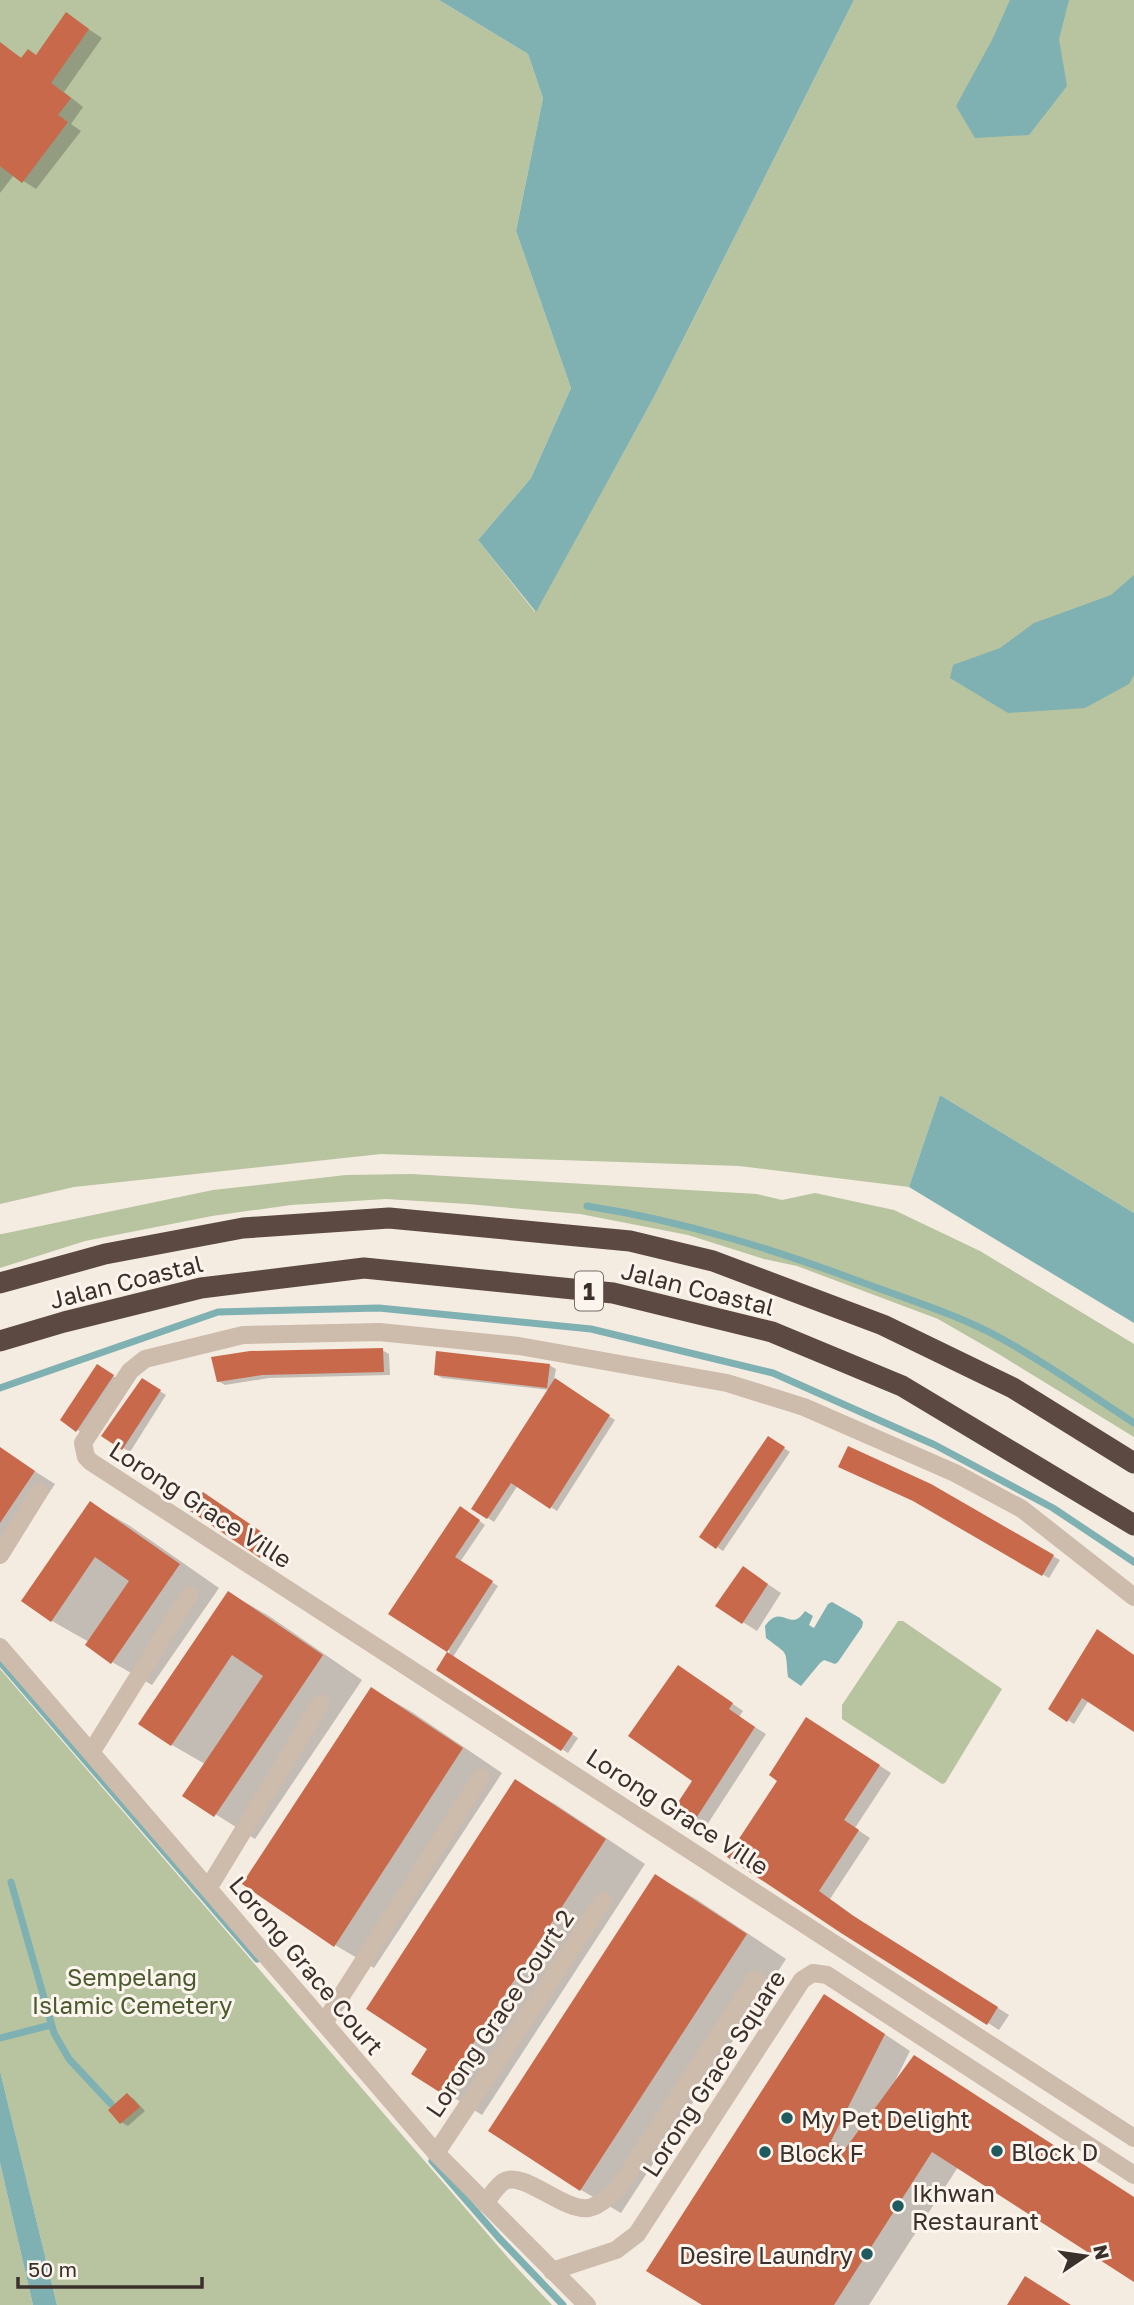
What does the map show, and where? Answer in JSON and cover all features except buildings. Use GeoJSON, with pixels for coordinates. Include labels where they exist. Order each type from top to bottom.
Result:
{"type":"FeatureCollection","features":[{"type":"Feature","properties":{"kind":"highway","name":"Jalan Coastal"},"geometry":{"type":"LineString","coordinates":[[0,1283],[105,1254],[243,1228],[309,1223],[389,1218],[630,1241],[713,1261],[883,1325],[1013,1388],[1134,1463]]}},
{"type":"Feature","properties":{"kind":"highway","name":"Jalan Coastal"},"geometry":{"type":"LineString","coordinates":[[0,1341],[201,1288],[364,1268],[613,1293],[772,1332],[902,1386],[1134,1525]]}},
{"type":"Feature","properties":{"kind":"street","name":"Lorong Grace Ville"},"geometry":{"type":"LineString","coordinates":[[1134,1597],[1022,1509],[955,1473],[804,1407],[727,1383],[519,1346],[379,1332],[243,1335],[229,1338],[145,1359],[130,1371],[83,1443],[86,1457],[91,1462],[1134,2138]]}},
{"type":"Feature","properties":{"kind":"street"},"geometry":{"type":"LineString","coordinates":[[0,1555],[39,1492]]}},
{"type":"Feature","properties":{"kind":"street"},"geometry":{"type":"LineString","coordinates":[[92,1751],[189,1595]]}},
{"type":"Feature","properties":{"kind":"street","name":"Lorong Grace Court"},"geometry":{"type":"LineString","coordinates":[[0,1647],[436,2153],[587,2305]]}},
{"type":"Feature","properties":{"kind":"street"},"geometry":{"type":"LineString","coordinates":[[209,1887],[321,1703]]}},
{"type":"Feature","properties":{"kind":"street"},"geometry":{"type":"LineString","coordinates":[[324,2023],[481,1777]]}},
{"type":"Feature","properties":{"kind":"street","name":"Lorong Grace Court 2"},"geometry":{"type":"LineString","coordinates":[[436,2153],[603,1901]]}},
{"type":"Feature","properties":{"kind":"street","name":"Lorong Grace Square"},"geometry":{"type":"LineString","coordinates":[[552,2271],[616,2250],[636,2234],[802,1980],[813,1973],[827,1975],[1134,2175]]}},
{"type":"Feature","properties":{"kind":"street"},"geometry":{"type":"LineString","coordinates":[[485,2203],[503,2181],[515,2179],[578,2208],[592,2208],[617,2190],[756,1979]]}},
{"type":"Feature","properties":{"kind":"green space"},"geometry":{"type":"Polygon","coordinates":[[[0,0],[439,0],[528,54],[543,98],[516,231],[571,388],[531,478],[478,540],[535,612],[655,395],[854,0],[1134,0],[1134,1213],[940,1095],[909,1187],[739,1166],[381,1154],[74,1187],[0,1204],[0,0]]]}},
{"type":"Feature","properties":{"kind":"green space"},"geometry":{"type":"Polygon","coordinates":[[[412,1174],[757,1194],[782,1200],[815,1193],[894,1210],[980,1251],[1134,1344],[1134,1437],[938,1319],[797,1266],[764,1259],[688,1235],[580,1214],[386,1199],[291,1205],[212,1216],[85,1241],[0,1268],[0,1234],[213,1190],[346,1175],[412,1174]]]}},
{"type":"Feature","properties":{"kind":"green space"},"geometry":{"type":"Polygon","coordinates":[[[898,1621],[903,1621],[1002,1689],[942,1784],[842,1719],[842,1705],[898,1621]]]}},
{"type":"Feature","properties":{"kind":"green space","name":"Sempelang Islamic Cemetery"},"geometry":{"type":"Polygon","coordinates":[[[0,1669],[517,2268],[552,2305],[57,2305],[0,2071],[0,1669]]]}},
{"type":"Feature","properties":{"kind":"green space"},"geometry":{"type":"Polygon","coordinates":[[[0,2163],[33,2305],[0,2305],[0,2163]]]}},
{"type":"Feature","properties":{"kind":"water"},"geometry":{"type":"Polygon","coordinates":[[[439,0],[854,0],[655,395],[536,612],[478,540],[531,478],[571,388],[516,231],[543,98],[528,54],[439,0]]]}},
{"type":"Feature","properties":{"kind":"water"},"geometry":{"type":"Polygon","coordinates":[[[1010,0],[1069,0],[1059,39],[1067,86],[1029,135],[975,138],[956,106],[992,40],[1010,0]]]}},
{"type":"Feature","properties":{"kind":"water"},"geometry":{"type":"Polygon","coordinates":[[[1134,575],[1134,675],[1129,684],[1085,708],[1008,713],[950,678],[953,665],[1000,648],[1034,623],[1111,595],[1134,575]]]}},
{"type":"Feature","properties":{"kind":"water"},"geometry":{"type":"Polygon","coordinates":[[[940,1095],[1134,1213],[1134,1323],[909,1187],[940,1095]]]}},
{"type":"Feature","properties":{"kind":"water"},"geometry":{"type":"Polygon","coordinates":[[[832,1602],[860,1618],[862,1627],[838,1662],[835,1664],[824,1660],[801,1686],[788,1677],[785,1654],[766,1638],[765,1626],[776,1617],[795,1620],[805,1611],[813,1616],[809,1625],[814,1628],[828,1604],[832,1602]]]}},
{"type":"Feature","properties":{"kind":"water"},"geometry":{"type":"Polygon","coordinates":[[[0,2071],[57,2305],[33,2305],[0,2163],[0,2071]]]}},
{"type":"Feature","properties":{"kind":"waterway"},"geometry":{"type":"LineString","coordinates":[[587,1206],[661,1220],[731,1238],[939,1310],[1021,1350],[1134,1423]]}},
{"type":"Feature","properties":{"kind":"waterway"},"geometry":{"type":"LineString","coordinates":[[0,1388],[218,1312],[379,1308],[591,1329],[773,1373],[935,1445],[1053,1508],[1134,1562]]}},
{"type":"Feature","properties":{"kind":"waterway"},"geometry":{"type":"LineString","coordinates":[[0,1662],[257,1959]]}},
{"type":"Feature","properties":{"kind":"waterway"},"geometry":{"type":"LineString","coordinates":[[11,1882],[54,2033],[69,2059],[111,2104]]}},
{"type":"Feature","properties":{"kind":"waterway"},"geometry":{"type":"LineString","coordinates":[[0,2038],[51,2025]]}},
{"type":"Feature","properties":{"kind":"waterway"},"geometry":{"type":"LineString","coordinates":[[432,2161],[499,2238],[563,2305]]}},
{"type":"Feature","properties":{"kind":"place","name":"My Pet Delight"},"geometry":{"type":"Point","coordinates":[787,2118]}},
{"type":"Feature","properties":{"kind":"place","name":"Block D"},"geometry":{"type":"Point","coordinates":[997,2151]}},
{"type":"Feature","properties":{"kind":"place","name":"Block F"},"geometry":{"type":"Point","coordinates":[765,2152]}},
{"type":"Feature","properties":{"kind":"place","name":"Ikhwan Restaurant"},"geometry":{"type":"Point","coordinates":[898,2206]}},
{"type":"Feature","properties":{"kind":"place","name":"Desire Laundry"},"geometry":{"type":"Point","coordinates":[867,2254]}}]}
